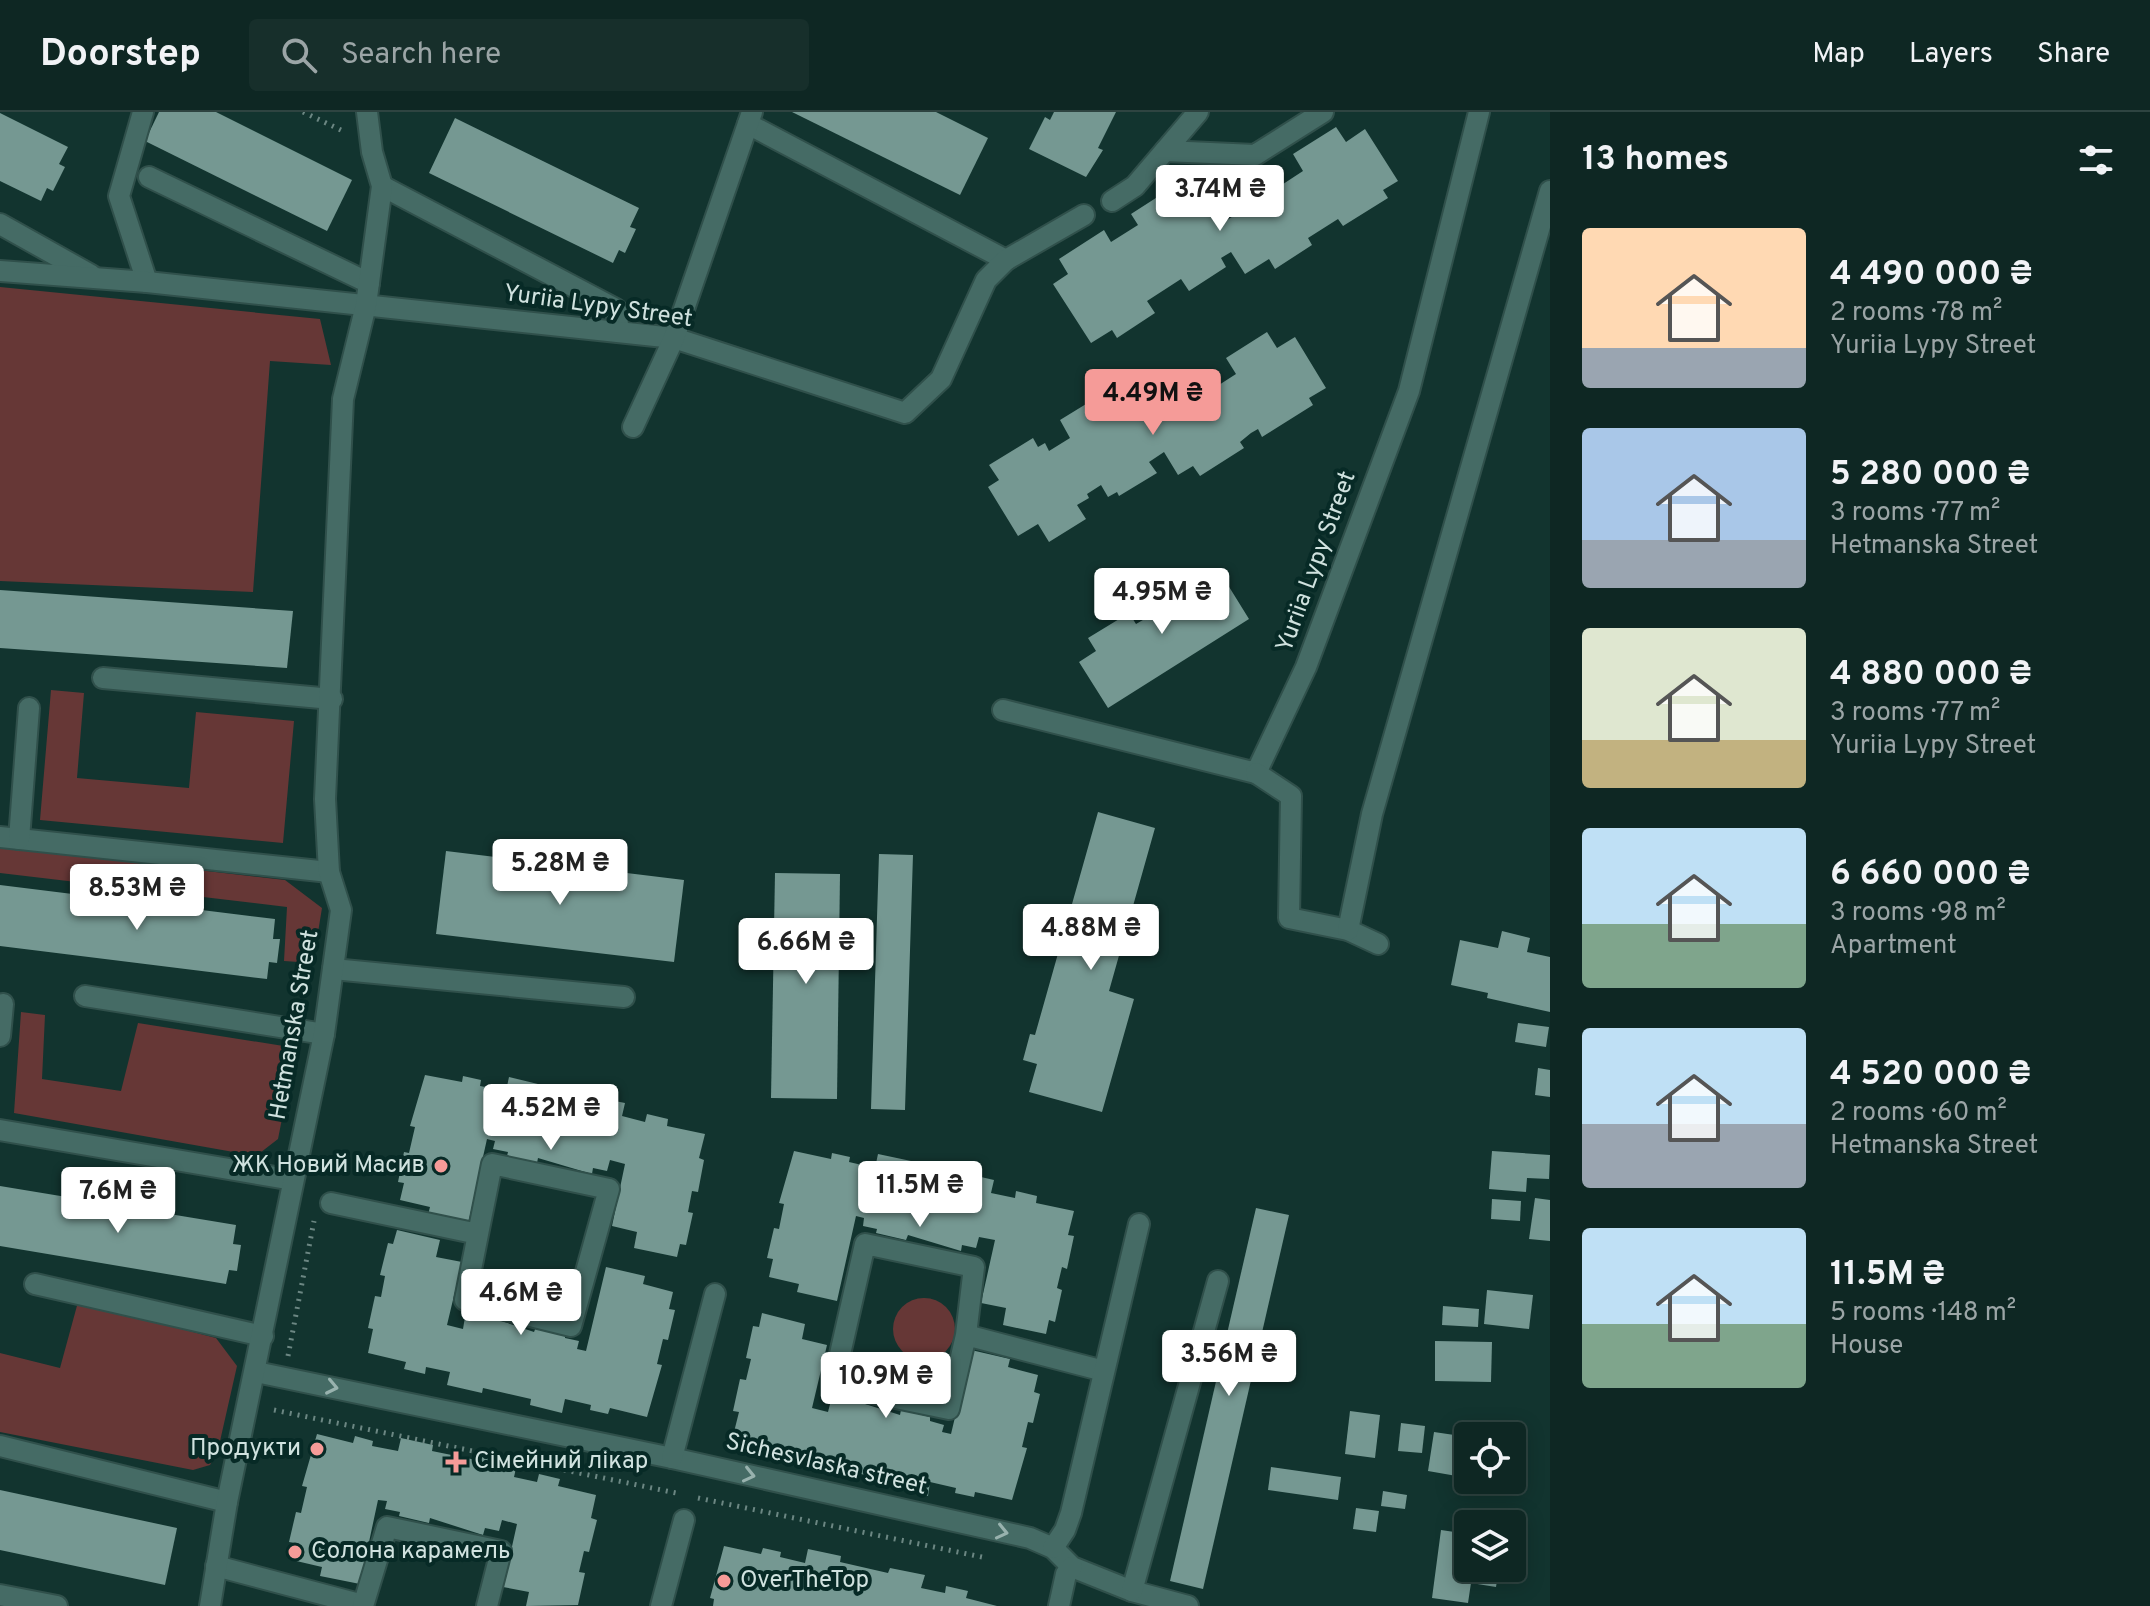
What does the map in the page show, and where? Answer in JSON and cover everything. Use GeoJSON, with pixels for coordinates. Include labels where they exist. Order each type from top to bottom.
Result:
{"type":"FeatureCollection","features":[{"type":"Feature","properties":{"kind":"street"},"geometry":{"type":"LineString","coordinates":[[143,112],[119,196],[147,282]]}},
{"type":"Feature","properties":{"kind":"street"},"geometry":{"type":"LineString","coordinates":[[367,112],[371,145],[382,186],[616,309],[619,332]]}},
{"type":"Feature","properties":{"kind":"street"},"geometry":{"type":"LineString","coordinates":[[1112,201],[1135,186],[1198,112]]}},
{"type":"Feature","properties":{"kind":"street"},"geometry":{"type":"LineString","coordinates":[[1165,151],[1255,155],[1323,112]]}},
{"type":"Feature","properties":{"kind":"street","name":"Yuriia Lypy Street"},"geometry":{"type":"LineString","coordinates":[[1256,773],[1306,667],[1409,391],[1479,112]]}},
{"type":"Feature","properties":{"kind":"street"},"geometry":{"type":"LineString","coordinates":[[633,427],[674,338],[750,118],[1006,260]]}},
{"type":"Feature","properties":{"kind":"street"},"geometry":{"type":"LineString","coordinates":[[149,177],[369,283]]}},
{"type":"Feature","properties":{"kind":"street","name":"Hetmanska Street"},"geometry":{"type":"LineString","coordinates":[[210,1606],[227,1502],[324,1034],[341,910],[329,872],[325,799],[332,699],[343,399],[366,305],[382,186]]}},
{"type":"Feature","properties":{"kind":"street"},"geometry":{"type":"LineString","coordinates":[[1348,930],[1372,814],[1550,191]]}},
{"type":"Feature","properties":{"kind":"street","name":"Yuriia Lypy Street"},"geometry":{"type":"LineString","coordinates":[[0,271],[147,282],[674,338],[905,413],[941,379],[986,280],[1006,260],[1084,215]]}},
{"type":"Feature","properties":{"kind":"street"},"geometry":{"type":"LineString","coordinates":[[0,224],[98,279]]}},
{"type":"Feature","properties":{"kind":"street"},"geometry":{"type":"LineString","coordinates":[[103,678],[332,699]]}},
{"type":"Feature","properties":{"kind":"street"},"geometry":{"type":"LineString","coordinates":[[29,708],[9,838],[329,872]]}},
{"type":"Feature","properties":{"kind":"street"},"geometry":{"type":"LineString","coordinates":[[1003,710],[1256,773],[1291,796],[1289,918],[1348,930],[1378,944]]}},
{"type":"Feature","properties":{"kind":"street"},"geometry":{"type":"LineString","coordinates":[[333,969],[624,997]]}},
{"type":"Feature","properties":{"kind":"street"},"geometry":{"type":"LineString","coordinates":[[85,996],[324,1034]]}},
{"type":"Feature","properties":{"kind":"street"},"geometry":{"type":"LineString","coordinates":[[0,1036],[3,1004]]}},
{"type":"Feature","properties":{"kind":"street"},"geometry":{"type":"LineString","coordinates":[[0,1130],[293,1180]]}},
{"type":"Feature","properties":{"kind":"street"},"geometry":{"type":"LineString","coordinates":[[492,1164],[609,1189],[571,1326],[465,1300],[478,1234],[492,1164]]}},
{"type":"Feature","properties":{"kind":"street"},"geometry":{"type":"LineString","coordinates":[[331,1203],[478,1234]]}},
{"type":"Feature","properties":{"kind":"street"},"geometry":{"type":"LineString","coordinates":[[1139,1224],[1071,1513],[1065,1530],[1053,1548],[1072,1567],[1132,1591],[1188,1606]]}},
{"type":"Feature","properties":{"kind":"street"},"geometry":{"type":"LineString","coordinates":[[865,1244],[974,1267],[966,1335],[949,1409],[833,1385],[865,1244]]}},
{"type":"Feature","properties":{"kind":"street"},"geometry":{"type":"LineString","coordinates":[[1132,1591],[1218,1281]]}},
{"type":"Feature","properties":{"kind":"street"},"geometry":{"type":"LineString","coordinates":[[35,1284],[263,1336]]}},
{"type":"Feature","properties":{"kind":"street"},"geometry":{"type":"LineString","coordinates":[[672,1458],[715,1294]]}},
{"type":"Feature","properties":{"kind":"street"},"geometry":{"type":"LineString","coordinates":[[966,1335],[1104,1371]]}},
{"type":"Feature","properties":{"kind":"street","name":"Sichesvlaska street"},"geometry":{"type":"LineString","coordinates":[[256,1372],[672,1458],[1030,1538],[1053,1548]]}},
{"type":"Feature","properties":{"kind":"street"},"geometry":{"type":"LineString","coordinates":[[0,1446],[227,1502]]}},
{"type":"Feature","properties":{"kind":"street"},"geometry":{"type":"LineString","coordinates":[[661,1606],[684,1520]]}},
{"type":"Feature","properties":{"kind":"street"},"geometry":{"type":"LineString","coordinates":[[216,1566],[363,1606],[387,1527],[501,1551],[487,1606]]}},
{"type":"Feature","properties":{"kind":"street"},"geometry":{"type":"LineString","coordinates":[[1059,1606],[1066,1574],[1072,1567]]}},
{"type":"Feature","properties":{"kind":"street"},"geometry":{"type":"LineString","coordinates":[[0,1595],[57,1606]]}},
{"type":"Feature","properties":{"kind":"path"},"geometry":{"type":"LineString","coordinates":[[303,112],[371,145]]}},
{"type":"Feature","properties":{"kind":"path"},"geometry":{"type":"LineString","coordinates":[[274,1410],[984,1557]]}},
{"type":"Feature","properties":{"kind":"shaded area"},"geometry":{"type":"Polygon","coordinates":[[[0,287],[320,319],[331,365],[270,361],[253,592],[0,581],[0,287]]]}},
{"type":"Feature","properties":{"kind":"shaded area"},"geometry":{"type":"Polygon","coordinates":[[[51,690],[84,693],[77,778],[189,788],[196,712],[294,721],[283,843],[40,820],[51,690]]]}},
{"type":"Feature","properties":{"kind":"shaded area"},"geometry":{"type":"Polygon","coordinates":[[[0,847],[285,880],[322,908],[313,963],[284,961],[287,907],[0,873],[0,847]]]}},
{"type":"Feature","properties":{"kind":"shaded area"},"geometry":{"type":"Polygon","coordinates":[[[21,1012],[45,1015],[42,1079],[121,1091],[138,1023],[296,1048],[278,1139],[256,1156],[14,1113],[21,1012]]]}},
{"type":"Feature","properties":{"kind":"shaded area"},"geometry":{"type":"Polygon","coordinates":[[[924,1298],[946,1307],[955,1329],[946,1351],[924,1360],[902,1351],[893,1329],[902,1307],[924,1298]]]}},
{"type":"Feature","properties":{"kind":"shaded area"},"geometry":{"type":"Polygon","coordinates":[[[78,1302],[216,1338],[237,1366],[218,1450],[210,1465],[193,1470],[0,1432],[0,1353],[60,1368],[78,1302]]]}},
{"type":"Feature","properties":{"kind":"building"},"geometry":{"type":"Polygon","coordinates":[[[159,112],[216,112],[352,180],[327,231],[145,141],[159,112]]]}},
{"type":"Feature","properties":{"kind":"building"},"geometry":{"type":"Polygon","coordinates":[[[792,112],[936,112],[988,138],[960,195],[792,112]]]}},
{"type":"Feature","properties":{"kind":"building"},"geometry":{"type":"Polygon","coordinates":[[[1054,112],[1116,112],[1098,148],[1103,150],[1086,177],[1029,149],[1045,117],[1050,120],[1054,112]]]}},
{"type":"Feature","properties":{"kind":"building"},"geometry":{"type":"Polygon","coordinates":[[[0,113],[68,147],[59,164],[65,167],[53,191],[47,188],[41,201],[0,181],[0,113]]]}},
{"type":"Feature","properties":{"kind":"building"},"geometry":{"type":"Polygon","coordinates":[[[455,118],[639,208],[630,227],[636,229],[625,253],[619,250],[613,263],[429,173],[455,118]]]}},
{"type":"Feature","properties":{"kind":"building"},"geometry":{"type":"Polygon","coordinates":[[[1336,127],[1346,142],[1365,129],[1398,181],[1383,190],[1388,198],[1343,226],[1338,219],[1308,238],[1312,245],[1275,269],[1269,259],[1245,274],[1231,252],[1221,258],[1226,267],[1189,291],[1181,279],[1147,301],[1155,313],[1117,338],[1112,330],[1091,343],[1053,284],[1068,274],[1059,259],[1104,230],[1111,242],[1138,225],[1131,214],[1173,187],[1178,195],[1194,185],[1197,190],[1200,188],[1222,223],[1235,215],[1224,200],[1267,172],[1277,188],[1303,171],[1293,154],[1336,127]]]}},
{"type":"Feature","properties":{"kind":"building"},"geometry":{"type":"Polygon","coordinates":[[[1267,332],[1277,348],[1295,337],[1326,388],[1309,398],[1313,405],[1262,437],[1258,429],[1251,433],[1240,442],[1244,448],[1200,476],[1193,466],[1178,475],[1164,452],[1149,462],[1157,473],[1119,496],[1117,492],[1108,497],[1101,485],[1087,494],[1089,498],[1077,505],[1086,519],[1049,542],[1038,524],[1018,536],[988,487],[999,480],[989,465],[1033,438],[1038,447],[1045,443],[1049,451],[1070,438],[1060,420],[1104,393],[1110,402],[1115,398],[1118,402],[1130,394],[1150,426],[1160,420],[1151,406],[1198,377],[1208,392],[1236,374],[1226,358],[1267,332]]]}},
{"type":"Feature","properties":{"kind":"building"},"geometry":{"type":"Polygon","coordinates":[[[1218,569],[1249,619],[1108,708],[1079,662],[1096,651],[1088,638],[1129,613],[1136,624],[1167,606],[1159,594],[1194,572],[1199,580],[1218,569]]]}},
{"type":"Feature","properties":{"kind":"building"},"geometry":{"type":"Polygon","coordinates":[[[0,590],[293,611],[287,668],[0,648],[0,590]]]}},
{"type":"Feature","properties":{"kind":"building"},"geometry":{"type":"Polygon","coordinates":[[[1098,812],[1155,828],[1109,991],[1134,999],[1102,1112],[1029,1092],[1037,1064],[1023,1060],[1030,1034],[1035,1035],[1098,812]]]}},
{"type":"Feature","properties":{"kind":"building"},"geometry":{"type":"Polygon","coordinates":[[[446,851],[684,880],[674,962],[436,934],[446,851]]]}},
{"type":"Feature","properties":{"kind":"building"},"geometry":{"type":"Polygon","coordinates":[[[879,854],[913,855],[905,1110],[871,1109],[879,854]]]}},
{"type":"Feature","properties":{"kind":"building"},"geometry":{"type":"Polygon","coordinates":[[[775,873],[840,874],[837,1099],[771,1098],[775,873]]]}},
{"type":"Feature","properties":{"kind":"building"},"geometry":{"type":"Polygon","coordinates":[[[0,885],[275,919],[273,939],[280,939],[277,963],[269,962],[267,979],[0,946],[0,885]]]}},
{"type":"Feature","properties":{"kind":"building"},"geometry":{"type":"Polygon","coordinates":[[[1502,931],[1530,938],[1527,952],[1550,957],[1550,1012],[1487,998],[1488,993],[1451,985],[1460,940],[1498,948],[1502,931]]]}},
{"type":"Feature","properties":{"kind":"building"},"geometry":{"type":"Polygon","coordinates":[[[1518,1023],[1549,1027],[1546,1047],[1515,1042],[1518,1023]]]}},
{"type":"Feature","properties":{"kind":"building"},"geometry":{"type":"Polygon","coordinates":[[[1538,1068],[1550,1070],[1550,1097],[1535,1095],[1538,1068]]]}},
{"type":"Feature","properties":{"kind":"building","name":"ЖК Новий Масив"},"geometry":{"type":"Polygon","coordinates":[[[425,1075],[462,1082],[463,1076],[481,1080],[480,1086],[506,1091],[509,1077],[542,1085],[540,1091],[589,1101],[590,1096],[625,1103],[622,1116],[645,1122],[647,1114],[668,1119],[667,1126],[705,1134],[699,1158],[704,1160],[698,1192],[692,1191],[688,1212],[693,1213],[686,1245],[680,1244],[677,1257],[634,1248],[637,1232],[612,1226],[625,1164],[610,1160],[607,1171],[593,1168],[592,1174],[538,1158],[537,1163],[507,1156],[508,1152],[493,1149],[495,1141],[487,1139],[468,1224],[428,1215],[430,1207],[400,1200],[404,1183],[398,1182],[404,1152],[409,1153],[415,1127],[410,1126],[425,1075]]]}},
{"type":"Feature","properties":{"kind":"building"},"geometry":{"type":"Polygon","coordinates":[[[794,1151],[831,1159],[832,1153],[850,1157],[849,1162],[875,1168],[878,1154],[911,1161],[910,1167],[958,1178],[959,1172],[994,1180],[991,1193],[1015,1198],[1016,1191],[1037,1196],[1036,1203],[1074,1211],[1068,1235],[1074,1236],[1067,1269],[1062,1267],[1057,1288],[1062,1290],[1055,1322],[1049,1320],[1046,1334],[1003,1325],[1006,1308],[981,1303],[995,1240],[979,1237],[976,1248],[962,1245],[961,1251],[908,1235],[906,1240],[876,1233],[877,1229],[863,1226],[864,1218],[856,1216],[837,1301],[797,1292],[799,1284],[769,1277],[773,1259],[767,1258],[774,1228],[779,1229],[784,1204],[779,1203],[794,1151]]]}},
{"type":"Feature","properties":{"kind":"building"},"geometry":{"type":"Polygon","coordinates":[[[1492,1151],[1550,1155],[1549,1179],[1527,1178],[1526,1192],[1489,1189],[1492,1151]]]}},
{"type":"Feature","properties":{"kind":"building"},"geometry":{"type":"Polygon","coordinates":[[[0,1186],[236,1225],[233,1244],[241,1245],[237,1271],[229,1270],[226,1284],[0,1246],[0,1186]]]}},
{"type":"Feature","properties":{"kind":"building"},"geometry":{"type":"Polygon","coordinates":[[[1535,1198],[1550,1200],[1550,1241],[1529,1239],[1535,1198]]]}},
{"type":"Feature","properties":{"kind":"building"},"geometry":{"type":"Polygon","coordinates":[[[1492,1199],[1521,1201],[1520,1221],[1491,1219],[1492,1199]]]}},
{"type":"Feature","properties":{"kind":"building"},"geometry":{"type":"Polygon","coordinates":[[[1256,1208],[1289,1215],[1203,1589],[1170,1581],[1256,1208]]]}},
{"type":"Feature","properties":{"kind":"building"},"geometry":{"type":"Polygon","coordinates":[[[397,1230],[440,1240],[436,1257],[462,1262],[447,1325],[463,1329],[465,1317],[480,1321],[481,1314],[534,1332],[536,1327],[565,1334],[565,1338],[579,1341],[577,1349],[586,1351],[606,1267],[645,1276],[643,1284],[673,1292],[669,1309],[675,1310],[668,1340],[663,1339],[657,1364],[662,1365],[647,1417],[610,1408],[608,1414],[590,1410],[591,1405],[565,1399],[562,1413],[530,1405],[531,1399],[483,1388],[482,1393],[447,1385],[450,1372],[426,1367],[425,1374],[404,1369],[406,1362],[368,1353],[373,1329],[368,1328],[375,1296],[381,1297],[385,1276],[380,1275],[388,1243],[393,1244],[397,1230]]]}},
{"type":"Feature","properties":{"kind":"building"},"geometry":{"type":"Polygon","coordinates":[[[1487,1290],[1533,1295],[1529,1329],[1484,1324],[1487,1290]]]}},
{"type":"Feature","properties":{"kind":"building"},"geometry":{"type":"Polygon","coordinates":[[[1443,1306],[1479,1309],[1478,1327],[1442,1325],[1443,1306]]]}},
{"type":"Feature","properties":{"kind":"building"},"geometry":{"type":"Polygon","coordinates":[[[762,1313],[805,1324],[802,1339],[827,1345],[812,1408],[828,1412],[831,1400],[845,1404],[846,1398],[900,1415],[901,1410],[930,1417],[930,1421],[944,1425],[942,1432],[951,1434],[971,1350],[1010,1359],[1008,1367],[1038,1375],[1034,1392],[1040,1394],[1033,1423],[1028,1422],[1022,1447],[1027,1448],[1012,1500],[975,1492],[974,1497],[955,1493],[956,1488],[930,1482],[928,1496],[895,1488],[896,1482],[848,1471],[847,1476],[812,1468],[815,1455],[791,1450],[790,1457],[769,1452],[771,1445],[733,1436],[739,1412],[733,1411],[740,1379],[746,1380],[751,1359],[746,1358],[753,1326],[759,1327],[762,1313]]]}},
{"type":"Feature","properties":{"kind":"building"},"geometry":{"type":"Polygon","coordinates":[[[1435,1341],[1492,1342],[1491,1382],[1435,1381],[1435,1341]]]}},
{"type":"Feature","properties":{"kind":"building"},"geometry":{"type":"Polygon","coordinates":[[[1350,1411],[1380,1415],[1375,1458],[1345,1454],[1350,1411]]]}},
{"type":"Feature","properties":{"kind":"building"},"geometry":{"type":"Polygon","coordinates":[[[1401,1423],[1425,1426],[1422,1453],[1398,1451],[1401,1423]]]}},
{"type":"Feature","properties":{"kind":"building"},"geometry":{"type":"Polygon","coordinates":[[[1434,1432],[1454,1435],[1454,1476],[1428,1471],[1434,1432]]]}},
{"type":"Feature","properties":{"kind":"building"},"geometry":{"type":"Polygon","coordinates":[[[317,1434],[353,1443],[355,1436],[373,1441],[372,1446],[398,1451],[401,1438],[433,1445],[432,1451],[481,1461],[482,1456],[517,1464],[514,1477],[537,1482],[539,1474],[560,1479],[558,1486],[596,1495],[591,1518],[597,1520],[589,1552],[584,1551],[579,1572],[585,1573],[578,1605],[526,1606],[529,1592],[503,1587],[517,1524],[502,1520],[499,1531],[485,1528],[483,1535],[430,1518],[429,1523],[399,1516],[400,1512],[385,1509],[387,1501],[378,1500],[360,1584],[320,1576],[322,1567],[292,1560],[295,1543],[289,1542],[296,1512],[301,1513],[307,1487],[302,1486],[317,1434]]]}},
{"type":"Feature","properties":{"kind":"building"},"geometry":{"type":"Polygon","coordinates":[[[1271,1467],[1341,1477],[1338,1500],[1268,1490],[1271,1467]]]}},
{"type":"Feature","properties":{"kind":"building"},"geometry":{"type":"Polygon","coordinates":[[[0,1490],[177,1528],[165,1585],[0,1550],[0,1490]]]}},
{"type":"Feature","properties":{"kind":"building"},"geometry":{"type":"Polygon","coordinates":[[[1383,1491],[1407,1495],[1405,1509],[1381,1506],[1383,1491]]]}},
{"type":"Feature","properties":{"kind":"building"},"geometry":{"type":"Polygon","coordinates":[[[1356,1508],[1379,1511],[1376,1532],[1353,1529],[1356,1508]]]}},
{"type":"Feature","properties":{"kind":"building"},"geometry":{"type":"Polygon","coordinates":[[[1441,1530],[1454,1532],[1454,1582],[1497,1582],[1496,1587],[1471,1583],[1468,1603],[1432,1598],[1441,1530]]]}},
{"type":"Feature","properties":{"kind":"building"},"geometry":{"type":"Polygon","coordinates":[[[724,1546],[761,1554],[763,1548],[781,1552],[780,1557],[805,1563],[808,1549],[841,1556],[840,1562],[888,1573],[890,1568],[925,1575],[921,1588],[945,1593],[946,1586],[968,1591],[966,1598],[997,1606],[713,1606],[714,1599],[710,1598],[724,1546]]]}},
{"type":"Feature","properties":{"kind":"place","name":"ЖК Новий Масив"},"geometry":{"type":"Point","coordinates":[441,1166]}},
{"type":"Feature","properties":{"kind":"place","name":"Продукти"},"geometry":{"type":"Point","coordinates":[317,1449]}},
{"type":"Feature","properties":{"kind":"place","name":"Сімейний лікар"},"geometry":{"type":"Point","coordinates":[456,1462]}},
{"type":"Feature","properties":{"kind":"place","name":"Солона карамель"},"geometry":{"type":"Point","coordinates":[295,1552]}},
{"type":"Feature","properties":{"kind":"place","name":"OverTheTop"},"geometry":{"type":"Point","coordinates":[724,1581]}}]}
